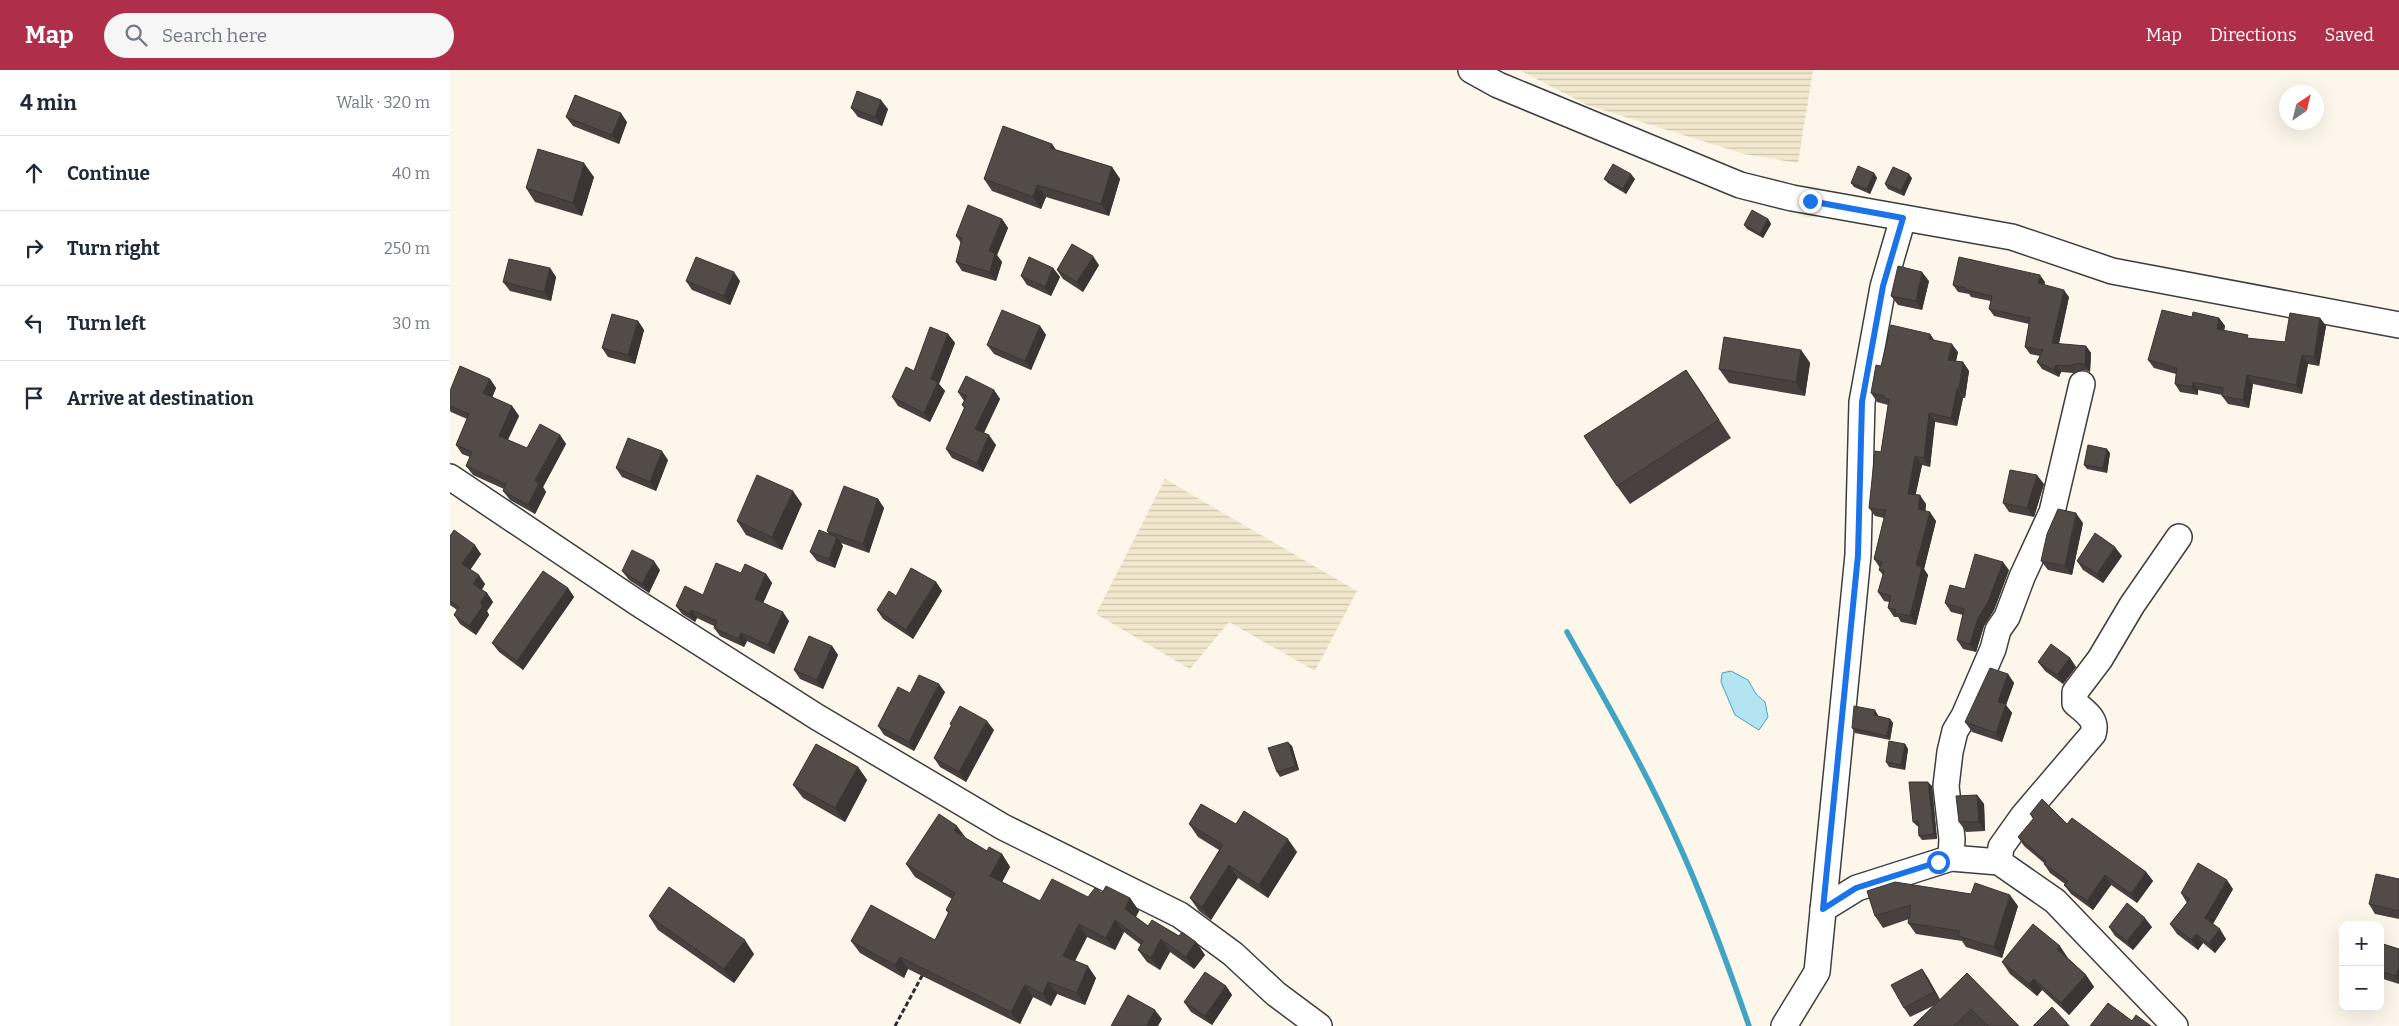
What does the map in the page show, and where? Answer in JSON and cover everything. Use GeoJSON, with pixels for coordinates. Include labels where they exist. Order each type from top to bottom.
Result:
{"type":"FeatureCollection","features":[{"type":"Feature","properties":{"kind":"street"},"geometry":{"type":"LineString","coordinates":[[1471,70],[1498,85],[1740,185],[1792,198],[2012,238],[2112,271],[2399,326]]}},
{"type":"Feature","properties":{"kind":"street"},"geometry":{"type":"LineString","coordinates":[[1784,1026],[1817,972],[1858,555],[1862,402],[1883,286],[1903,218]]}},
{"type":"Feature","properties":{"kind":"street"},"geometry":{"type":"LineString","coordinates":[[1951,858],[1952,839],[1946,786],[1950,752],[1955,732],[1964,716],[1993,649],[1998,630],[2006,617],[2052,512],[2082,384]]}},
{"type":"Feature","properties":{"kind":"street"},"geometry":{"type":"LineString","coordinates":[[450,477],[636,602],[817,717],[1003,827],[1180,915],[1233,954],[1276,994],[1319,1026]]}},
{"type":"Feature","properties":{"kind":"street"},"geometry":{"type":"LineString","coordinates":[[1999,862],[2001,847],[2023,816],[2093,734],[2094,720],[2076,702],[2075,692],[2100,659],[2132,605],[2179,536]]}},
{"type":"Feature","properties":{"kind":"street"},"geometry":{"type":"LineString","coordinates":[[1823,909],[1856,888],[1951,858],[1999,862],[2055,901],[2175,1026]]}},
{"type":"Feature","properties":{"kind":"path"},"geometry":{"type":"LineString","coordinates":[[895,1026],[928,965]]}},
{"type":"Feature","properties":{"kind":"shaded area"},"geometry":{"type":"Polygon","coordinates":[[[1519,70],[1813,70],[1798,163],[1744,154],[1587,105],[1519,70]]]}},
{"type":"Feature","properties":{"kind":"shaded area"},"geometry":{"type":"Polygon","coordinates":[[[1165,479],[1357,591],[1315,671],[1229,622],[1190,669],[1096,614],[1165,479]]]}},
{"type":"Feature","properties":{"kind":"water"},"geometry":{"type":"Polygon","coordinates":[[[1731,671],[1748,680],[1756,694],[1765,702],[1768,717],[1759,730],[1735,715],[1721,682],[1722,673],[1731,671]]]}},
{"type":"Feature","properties":{"kind":"building"},"geometry":{"type":"Polygon","coordinates":[[[857,91],[881,100],[875,117],[851,108],[857,91]]]}},
{"type":"Feature","properties":{"kind":"building"},"geometry":{"type":"Polygon","coordinates":[[[575,95],[621,113],[612,135],[566,117],[575,95]]]}},
{"type":"Feature","properties":{"kind":"building"},"geometry":{"type":"Polygon","coordinates":[[[1003,126],[1052,144],[1050,148],[1112,167],[1101,204],[1037,185],[1033,197],[984,179],[1003,126]]]}},
{"type":"Feature","properties":{"kind":"building"},"geometry":{"type":"Polygon","coordinates":[[[538,149],[584,163],[573,203],[526,188],[538,149]]]}},
{"type":"Feature","properties":{"kind":"building"},"geometry":{"type":"Polygon","coordinates":[[[1613,164],[1631,174],[1623,189],[1604,179],[1613,164]]]}},
{"type":"Feature","properties":{"kind":"building"},"geometry":{"type":"Polygon","coordinates":[[[1858,166],[1874,173],[1867,189],[1851,183],[1858,166]]]}},
{"type":"Feature","properties":{"kind":"building"},"geometry":{"type":"Polygon","coordinates":[[[1893,167],[1909,174],[1901,191],[1885,184],[1893,167]]]}},
{"type":"Feature","properties":{"kind":"building"},"geometry":{"type":"Polygon","coordinates":[[[968,205],[1002,219],[989,251],[995,253],[990,272],[956,262],[962,238],[956,236],[968,205]]]}},
{"type":"Feature","properties":{"kind":"building"},"geometry":{"type":"Polygon","coordinates":[[[1752,210],[1768,219],[1760,234],[1744,225],[1752,210]]]}},
{"type":"Feature","properties":{"kind":"building"},"geometry":{"type":"Polygon","coordinates":[[[1072,244],[1093,256],[1077,282],[1057,270],[1072,244]]]}},
{"type":"Feature","properties":{"kind":"building"},"geometry":{"type":"Polygon","coordinates":[[[696,257],[734,272],[724,296],[686,281],[696,257]]]}},
{"type":"Feature","properties":{"kind":"building"},"geometry":{"type":"Polygon","coordinates":[[[1029,257],[1053,268],[1045,287],[1021,276],[1029,257]]]}},
{"type":"Feature","properties":{"kind":"building"},"geometry":{"type":"Polygon","coordinates":[[[1959,257],[2040,275],[2038,283],[2064,290],[2052,343],[2086,346],[2085,365],[2080,363],[2068,366],[2056,365],[2054,370],[2037,362],[2043,350],[2025,347],[2030,318],[1989,309],[1992,296],[1953,285],[1959,257]]]}},
{"type":"Feature","properties":{"kind":"building"},"geometry":{"type":"Polygon","coordinates":[[[509,259],[550,268],[544,292],[503,282],[509,259]]]}},
{"type":"Feature","properties":{"kind":"building"},"geometry":{"type":"Polygon","coordinates":[[[1898,266],[1922,272],[1916,301],[1891,296],[1898,266]]]}},
{"type":"Feature","properties":{"kind":"building"},"geometry":{"type":"Polygon","coordinates":[[[1002,310],[1040,326],[1025,361],[987,345],[1002,310]]]}},
{"type":"Feature","properties":{"kind":"building"},"geometry":{"type":"Polygon","coordinates":[[[2162,310],[2192,317],[2193,312],[2219,318],[2217,329],[2248,335],[2247,338],[2285,342],[2290,313],[2320,318],[2314,357],[2302,355],[2296,385],[2247,375],[2243,400],[2222,396],[2223,388],[2193,382],[2192,387],[2175,384],[2177,368],[2148,360],[2162,310]]]}},
{"type":"Feature","properties":{"kind":"building"},"geometry":{"type":"Polygon","coordinates":[[[612,314],[638,321],[628,355],[602,348],[612,314]]]}},
{"type":"Feature","properties":{"kind":"building"},"geometry":{"type":"Polygon","coordinates":[[[1891,325],[1930,334],[1929,339],[1952,344],[1948,360],[1963,362],[1959,389],[1957,389],[1951,418],[1929,413],[1924,458],[1915,456],[1908,494],[1920,495],[1918,509],[1930,512],[1916,565],[1922,567],[1910,616],[1895,613],[1896,610],[1888,608],[1891,596],[1878,592],[1884,571],[1879,570],[1882,562],[1874,559],[1886,510],[1869,508],[1875,451],[1881,452],[1889,399],[1871,393],[1876,365],[1881,366],[1891,325]]]}},
{"type":"Feature","properties":{"kind":"building"},"geometry":{"type":"Polygon","coordinates":[[[930,327],[948,334],[931,379],[938,382],[924,413],[892,397],[906,367],[914,371],[930,327]]]}},
{"type":"Feature","properties":{"kind":"building"},"geometry":{"type":"Polygon","coordinates":[[[1724,337],[1801,350],[1796,382],[1719,369],[1724,337]]]}},
{"type":"Feature","properties":{"kind":"building"},"geometry":{"type":"Polygon","coordinates":[[[460,366],[490,379],[483,393],[512,406],[499,436],[527,448],[540,424],[560,435],[535,480],[539,483],[528,505],[503,491],[506,484],[466,466],[472,452],[456,445],[469,414],[450,406],[450,391],[460,366]]]}},
{"type":"Feature","properties":{"kind":"building"},"geometry":{"type":"Polygon","coordinates":[[[1686,370],[1719,420],[1617,486],[1584,436],[1686,370]]]}},
{"type":"Feature","properties":{"kind":"building"},"geometry":{"type":"Polygon","coordinates":[[[966,376],[994,390],[975,429],[989,435],[977,463],[946,449],[965,407],[962,405],[967,396],[958,392],[966,376]]]}},
{"type":"Feature","properties":{"kind":"building"},"geometry":{"type":"Polygon","coordinates":[[[628,438],[662,451],[650,482],[616,468],[628,438]]]}},
{"type":"Feature","properties":{"kind":"building"},"geometry":{"type":"Polygon","coordinates":[[[2088,445],[2107,449],[2103,468],[2084,465],[2088,445]]]}},
{"type":"Feature","properties":{"kind":"building"},"geometry":{"type":"Polygon","coordinates":[[[2010,470],[2037,475],[2027,508],[2003,503],[2010,470]]]}},
{"type":"Feature","properties":{"kind":"building"},"geometry":{"type":"Polygon","coordinates":[[[757,475],[793,491],[772,537],[737,521],[757,475]]]}},
{"type":"Feature","properties":{"kind":"building"},"geometry":{"type":"Polygon","coordinates":[[[844,486],[878,499],[863,544],[827,531],[844,486]]]}},
{"type":"Feature","properties":{"kind":"building"},"geometry":{"type":"Polygon","coordinates":[[[2058,509],[2076,513],[2065,566],[2041,561],[2047,534],[2058,509]]]}},
{"type":"Feature","properties":{"kind":"building"},"geometry":{"type":"Polygon","coordinates":[[[454,530],[475,545],[462,564],[479,575],[473,584],[487,593],[480,603],[483,606],[469,626],[454,615],[459,607],[450,601],[450,536],[454,530]]]}},
{"type":"Feature","properties":{"kind":"building"},"geometry":{"type":"Polygon","coordinates":[[[819,530],[837,537],[829,559],[810,552],[819,530]]]}},
{"type":"Feature","properties":{"kind":"building"},"geometry":{"type":"Polygon","coordinates":[[[2095,533],[2115,547],[2097,574],[2077,561],[2095,533]]]}},
{"type":"Feature","properties":{"kind":"building"},"geometry":{"type":"Polygon","coordinates":[[[632,550],[654,561],[642,584],[622,571],[632,550]]]}},
{"type":"Feature","properties":{"kind":"building"},"geometry":{"type":"Polygon","coordinates":[[[1975,554],[2003,562],[1988,602],[1978,618],[1970,644],[1957,640],[1964,609],[1945,603],[1950,585],[1965,589],[1975,554]]]}},
{"type":"Feature","properties":{"kind":"building"},"geometry":{"type":"Polygon","coordinates":[[[716,563],[741,573],[745,564],[766,574],[755,599],[783,612],[768,645],[741,633],[738,639],[714,628],[717,621],[691,610],[689,614],[676,606],[685,586],[703,595],[716,563]]]}},
{"type":"Feature","properties":{"kind":"building"},"geometry":{"type":"Polygon","coordinates":[[[911,568],[936,582],[906,630],[877,610],[889,591],[896,596],[911,568]]]}},
{"type":"Feature","properties":{"kind":"building"},"geometry":{"type":"Polygon","coordinates":[[[543,571],[568,588],[517,661],[492,643],[543,571]]]}},
{"type":"Feature","properties":{"kind":"building"},"geometry":{"type":"Polygon","coordinates":[[[809,636],[832,646],[817,680],[794,670],[809,636]]]}},
{"type":"Feature","properties":{"kind":"building"},"geometry":{"type":"Polygon","coordinates":[[[2051,644],[2070,658],[2057,675],[2038,662],[2051,644]]]}},
{"type":"Feature","properties":{"kind":"building"},"geometry":{"type":"Polygon","coordinates":[[[1990,668],[2008,674],[1998,702],[2006,704],[1996,733],[1965,722],[1990,668]]]}},
{"type":"Feature","properties":{"kind":"building"},"geometry":{"type":"Polygon","coordinates":[[[919,675],[939,684],[909,742],[878,726],[898,687],[910,693],[919,675]]]}},
{"type":"Feature","properties":{"kind":"building"},"geometry":{"type":"Polygon","coordinates":[[[960,706],[987,721],[959,772],[934,758],[960,706]]]}},
{"type":"Feature","properties":{"kind":"building"},"geometry":{"type":"Polygon","coordinates":[[[1854,706],[1875,710],[1874,715],[1890,719],[1887,736],[1852,728],[1854,706]]]}},
{"type":"Feature","properties":{"kind":"building"},"geometry":{"type":"Polygon","coordinates":[[[1889,741],[1905,744],[1901,765],[1886,762],[1889,741]]]}},
{"type":"Feature","properties":{"kind":"building"},"geometry":{"type":"Polygon","coordinates":[[[1288,742],[1296,766],[1277,772],[1268,748],[1288,742]]]}},
{"type":"Feature","properties":{"kind":"building"},"geometry":{"type":"Polygon","coordinates":[[[816,744],[858,767],[835,808],[793,785],[816,744]]]}},
{"type":"Feature","properties":{"kind":"building"},"geometry":{"type":"Polygon","coordinates":[[[1909,782],[1928,782],[1934,834],[1919,836],[1918,821],[1913,822],[1909,782]]]}},
{"type":"Feature","properties":{"kind":"building"},"geometry":{"type":"Polygon","coordinates":[[[1977,795],[1979,822],[1959,822],[1956,796],[1977,795]]]}},
{"type":"Feature","properties":{"kind":"building"},"geometry":{"type":"Polygon","coordinates":[[[2042,799],[2067,824],[2072,818],[2146,872],[2131,894],[2105,875],[2087,901],[2064,885],[2068,881],[2044,864],[2046,861],[2018,837],[2034,818],[2030,814],[2042,799]]]}},
{"type":"Feature","properties":{"kind":"building"},"geometry":{"type":"Polygon","coordinates":[[[1201,804],[1236,824],[1244,811],[1288,839],[1259,885],[1229,865],[1202,907],[1190,898],[1223,845],[1189,824],[1201,804]]]}},
{"type":"Feature","properties":{"kind":"building"},"geometry":{"type":"Polygon","coordinates":[[[939,814],[957,826],[954,831],[987,851],[989,847],[1002,854],[990,876],[1040,901],[1052,879],[1088,897],[1095,888],[1102,893],[1106,886],[1130,898],[1125,909],[1148,926],[1152,920],[1179,936],[1182,932],[1196,942],[1186,957],[1161,939],[1151,958],[1138,950],[1143,941],[1115,920],[1106,938],[1079,924],[1063,956],[1088,966],[1077,993],[1048,982],[1043,994],[1025,985],[1011,1012],[900,957],[895,965],[851,941],[871,905],[935,940],[949,912],[946,910],[955,893],[906,864],[939,814]]]}},
{"type":"Feature","properties":{"kind":"building"},"geometry":{"type":"Polygon","coordinates":[[[2198,863],[2227,880],[2205,918],[2220,929],[2209,944],[2196,934],[2192,940],[2170,924],[2190,899],[2181,893],[2198,863]]]}},
{"type":"Feature","properties":{"kind":"building"},"geometry":{"type":"Polygon","coordinates":[[[2376,874],[2399,879],[2399,911],[2369,904],[2376,874]]]}},
{"type":"Feature","properties":{"kind":"building"},"geometry":{"type":"Polygon","coordinates":[[[1895,882],[1971,894],[1975,883],[2010,895],[1994,947],[1958,936],[1960,931],[1908,923],[1911,905],[1875,916],[1867,891],[1895,882]]]}},
{"type":"Feature","properties":{"kind":"building"},"geometry":{"type":"Polygon","coordinates":[[[669,887],[745,940],[724,969],[649,916],[669,887]]]}},
{"type":"Feature","properties":{"kind":"building"},"geometry":{"type":"Polygon","coordinates":[[[2127,903],[2145,918],[2127,941],[2109,927],[2127,903]]]}},
{"type":"Feature","properties":{"kind":"building"},"geometry":{"type":"Polygon","coordinates":[[[2033,924],[2060,946],[2057,949],[2086,975],[2061,1003],[2034,979],[2029,984],[2002,962],[2033,924]]]}},
{"type":"Feature","properties":{"kind":"building"},"geometry":{"type":"Polygon","coordinates":[[[2384,944],[2399,949],[2399,966],[2396,976],[2384,972],[2384,944]]]}},
{"type":"Feature","properties":{"kind":"building"},"geometry":{"type":"Polygon","coordinates":[[[1922,969],[1934,992],[1904,1008],[1891,985],[1922,969]]]}},
{"type":"Feature","properties":{"kind":"building"},"geometry":{"type":"Polygon","coordinates":[[[1205,972],[1226,986],[1205,1016],[1184,1002],[1205,972]]]}},
{"type":"Feature","properties":{"kind":"building"},"geometry":{"type":"Polygon","coordinates":[[[1967,973],[2019,1026],[1988,1026],[1971,1009],[1954,1026],[1913,1026],[1967,973]]]}},
{"type":"Feature","properties":{"kind":"building"},"geometry":{"type":"Polygon","coordinates":[[[1128,995],[1155,1010],[1146,1026],[1111,1026],[1128,995]]]}},
{"type":"Feature","properties":{"kind":"building"},"geometry":{"type":"Polygon","coordinates":[[[2108,1003],[2132,1021],[2136,1015],[2151,1026],[2090,1026],[2108,1003]]]}},
{"type":"Feature","properties":{"kind":"building"},"geometry":{"type":"Polygon","coordinates":[[[2052,1007],[2067,1023],[2064,1026],[2033,1026],[2052,1007]]]}},
{"type":"Feature","properties":{"kind":"waterway"},"geometry":{"type":"LineString","coordinates":[[1567,632],[1610,708],[1664,812],[1715,931],[1749,1026]]}},
{"type":"Feature","properties":{"kind":"route"},"geometry":{"type":"LineString","coordinates":[[1810,201],[1903,218],[1883,286],[1862,402],[1858,555],[1823,909],[1856,888],[1938,862]]}}]}
